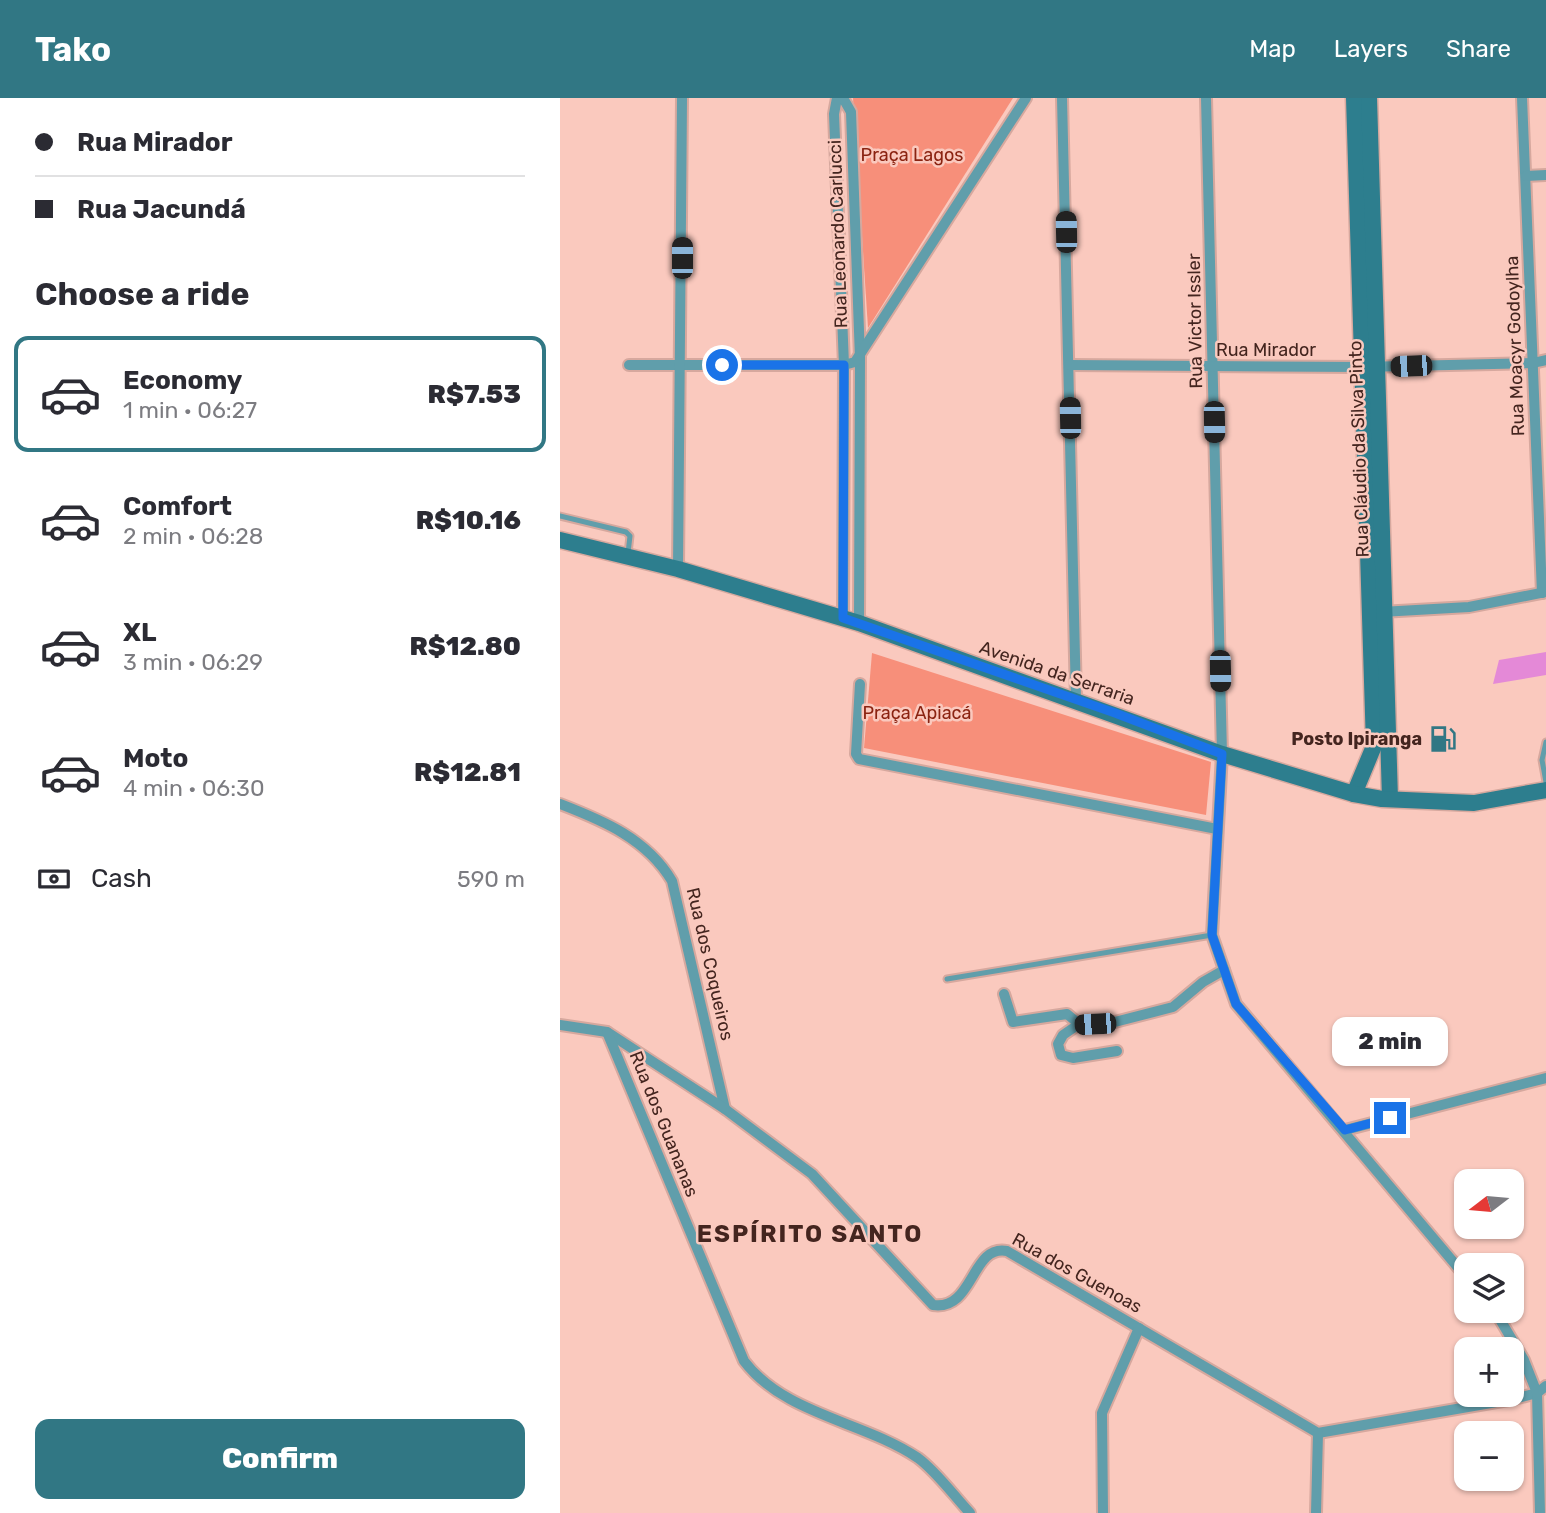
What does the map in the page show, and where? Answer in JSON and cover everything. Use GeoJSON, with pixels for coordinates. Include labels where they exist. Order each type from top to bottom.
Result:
{"type":"FeatureCollection","features":[{"type":"Feature","properties":{"kind":"main road","name":"Rua Cláudio da Silva Pinto"},"geometry":{"type":"LineString","coordinates":[[1353,98],[1363,182],[1375,612],[1374,746],[1354,794]]}},
{"type":"Feature","properties":{"kind":"main road","name":"Rua Cláudio da Silva Pinto"},"geometry":{"type":"LineString","coordinates":[[1363,182],[1368,98]]}},
{"type":"Feature","properties":{"kind":"main road","name":"Avenida da Serraria"},"geometry":{"type":"LineString","coordinates":[[560,540],[678,569],[851,620],[1222,754],[1354,794],[1390,799],[1474,803],[1546,790]]}},
{"type":"Feature","properties":{"kind":"main road","name":"Rua Cláudio da Silva Pinto"},"geometry":{"type":"LineString","coordinates":[[1375,612],[1390,799]]}},
{"type":"Feature","properties":{"kind":"street"},"geometry":{"type":"LineString","coordinates":[[678,569],[682,364],[682,98]]}},
{"type":"Feature","properties":{"kind":"street","name":"Rua Leonardo Carlucci"},"geometry":{"type":"LineString","coordinates":[[836,98],[834,114],[851,620]]}},
{"type":"Feature","properties":{"kind":"street","name":"Rua Leonardo Carlucci"},"geometry":{"type":"LineString","coordinates":[[843,98],[851,112],[860,358],[851,620]]}},
{"type":"Feature","properties":{"kind":"street"},"geometry":{"type":"LineString","coordinates":[[629,365],[844,365],[860,358],[1026,98]]}},
{"type":"Feature","properties":{"kind":"street"},"geometry":{"type":"LineString","coordinates":[[1062,98],[1076,701]]}},
{"type":"Feature","properties":{"kind":"street","name":"Rua Victor Issler"},"geometry":{"type":"LineString","coordinates":[[1206,98],[1222,754],[1212,935]]}},
{"type":"Feature","properties":{"kind":"street","name":"Rua Moacyr Godoylha"},"geometry":{"type":"LineString","coordinates":[[1522,98],[1544,592]]}},
{"type":"Feature","properties":{"kind":"street"},"geometry":{"type":"LineString","coordinates":[[1526,176],[1546,175]]}},
{"type":"Feature","properties":{"kind":"street","name":"Rua Mirador"},"geometry":{"type":"LineString","coordinates":[[1069,365],[1369,367],[1533,363],[1546,360]]}},
{"type":"Feature","properties":{"kind":"street"},"geometry":{"type":"LineString","coordinates":[[1375,612],[1469,607],[1544,592]]}},
{"type":"Feature","properties":{"kind":"street"},"geometry":{"type":"LineString","coordinates":[[860,684],[856,754],[861,760],[1217,829]]}},
{"type":"Feature","properties":{"kind":"street","name":"Rua dos Coqueiros"},"geometry":{"type":"LineString","coordinates":[[560,804],[613,827],[644,845],[661,862],[672,881],[725,1109]]}},
{"type":"Feature","properties":{"kind":"street"},"geometry":{"type":"LineString","coordinates":[[1212,935],[1236,1004],[1454,1262]]}},
{"type":"Feature","properties":{"kind":"street"},"geometry":{"type":"LineString","coordinates":[[1117,1051],[1073,1058],[1062,1055],[1058,1044],[1063,1035],[1079,1024],[1111,1023],[1175,1007],[1203,982],[1224,970]]}},
{"type":"Feature","properties":{"kind":"street"},"geometry":{"type":"LineString","coordinates":[[1004,994],[1009,1017],[1013,1022],[1067,1014],[1079,1024]]}},
{"type":"Feature","properties":{"kind":"street","name":"Rua dos Guenoas"},"geometry":{"type":"LineString","coordinates":[[560,1025],[607,1032],[725,1109],[813,1174],[933,1305],[945,1307],[955,1301],[987,1255],[1002,1250],[1318,1433]]}},
{"type":"Feature","properties":{"kind":"street","name":"Rua dos Guananas"},"geometry":{"type":"LineString","coordinates":[[607,1032],[734,1342],[750,1369],[779,1394],[869,1431],[920,1459],[970,1513]]}},
{"type":"Feature","properties":{"kind":"street"},"geometry":{"type":"LineString","coordinates":[[1345,1130],[1546,1078]]}},
{"type":"Feature","properties":{"kind":"street"},"geometry":{"type":"LineString","coordinates":[[1502,1323],[1541,1389],[1540,1513]]}},
{"type":"Feature","properties":{"kind":"street"},"geometry":{"type":"LineString","coordinates":[[1102,1513],[1101,1413],[1139,1328]]}},
{"type":"Feature","properties":{"kind":"street"},"geometry":{"type":"LineString","coordinates":[[1316,1513],[1318,1433],[1541,1389]]}},
{"type":"Feature","properties":{"kind":"lane"},"geometry":{"type":"LineString","coordinates":[[560,516],[626,532],[631,540],[628,556]]}},
{"type":"Feature","properties":{"kind":"lane"},"geometry":{"type":"LineString","coordinates":[[1546,742],[1542,760],[1546,782]]}},
{"type":"Feature","properties":{"kind":"lane"},"geometry":{"type":"LineString","coordinates":[[947,979],[1212,935]]}},
{"type":"Feature","properties":{"kind":"green space","name":"Praça Lagos"},"geometry":{"type":"Polygon","coordinates":[[[853,98],[1013,98],[868,328],[853,98]]]}},
{"type":"Feature","properties":{"kind":"green space","name":"Praça Apiacá"},"geometry":{"type":"Polygon","coordinates":[[[872,653],[1211,762],[1206,815],[864,748],[872,653]]]}},
{"type":"Feature","properties":{"kind":"shaded area"},"geometry":{"type":"Polygon","coordinates":[[[1546,652],[1546,675],[1493,684],[1499,660],[1546,652]]]}},
{"type":"Feature","properties":{"kind":"place","name":"Posto Ipiranga"},"geometry":{"type":"Point","coordinates":[1443,739]}},
{"type":"Feature","properties":{"kind":"district","name":"ESPÍRITO SANTO"},"geometry":{"type":"Point","coordinates":[810,1234]}},
{"type":"Feature","properties":{"kind":"route"},"geometry":{"type":"LineString","coordinates":[[722,365],[844,365],[843,618],[1115,713],[1222,754],[1212,935],[1236,1004],[1345,1130],[1390,1118]]}}]}
